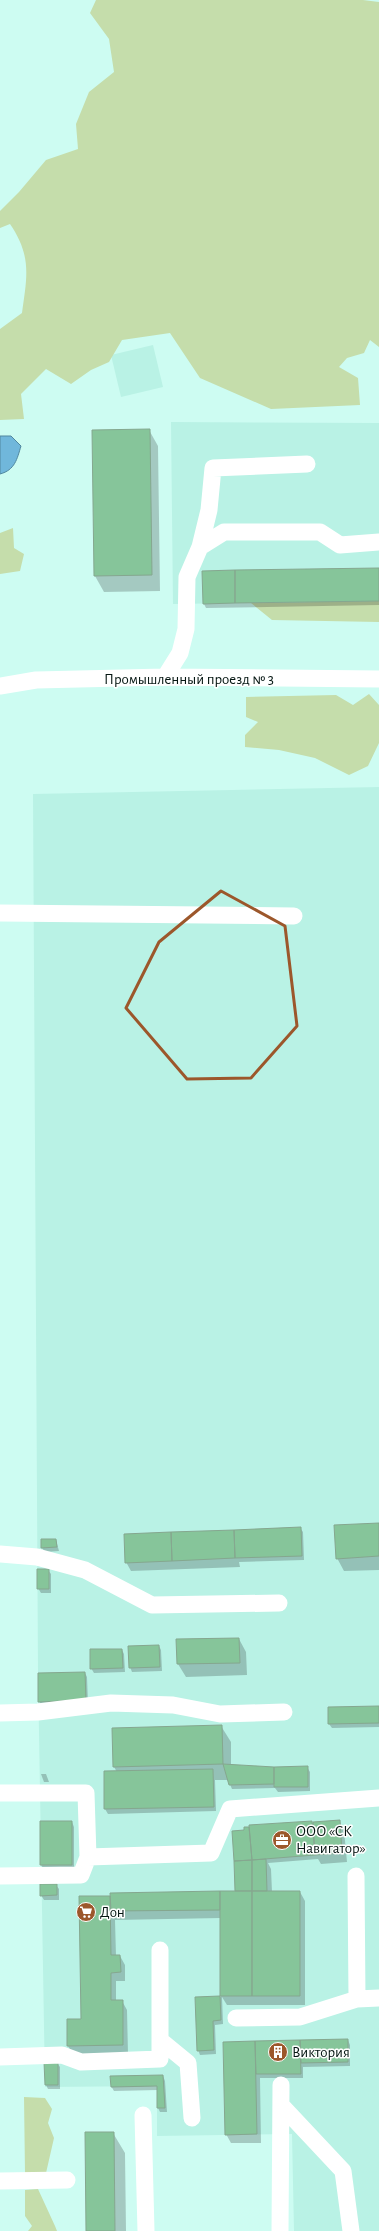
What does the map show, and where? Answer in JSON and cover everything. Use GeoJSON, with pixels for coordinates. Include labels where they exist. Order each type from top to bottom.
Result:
{"type":"FeatureCollection","features":[{"type":"Feature","properties":{"kind":"street"},"geometry":{"type":"LineString","coordinates":[[165,677],[180,653],[186,629],[187,577],[200,547],[209,510],[213,468],[307,464]]}},
{"type":"Feature","properties":{"kind":"street"},"geometry":{"type":"LineString","coordinates":[[200,547],[224,532],[320,532],[340,545],[379,542]]}},
{"type":"Feature","properties":{"kind":"street","name":"Промышленный проезд № 3"},"geometry":{"type":"LineString","coordinates":[[0,686],[36,680],[165,677],[379,679]]}},
{"type":"Feature","properties":{"kind":"street"},"geometry":{"type":"LineString","coordinates":[[0,913],[294,916]]}},
{"type":"Feature","properties":{"kind":"street"},"geometry":{"type":"LineString","coordinates":[[0,1554],[37,1557],[85,1570],[152,1604],[279,1603]]}},
{"type":"Feature","properties":{"kind":"street"},"geometry":{"type":"LineString","coordinates":[[0,1713],[38,1712],[111,1703],[173,1705],[220,1714],[284,1712]]}},
{"type":"Feature","properties":{"kind":"street"},"geometry":{"type":"LineString","coordinates":[[0,1793],[86,1793],[88,1857],[81,1876],[0,1876]]}},
{"type":"Feature","properties":{"kind":"street"},"geometry":{"type":"LineString","coordinates":[[88,1857],[211,1853],[230,1808],[379,1798]]}},
{"type":"Feature","properties":{"kind":"street"},"geometry":{"type":"LineString","coordinates":[[356,1876],[357,1999]]}},
{"type":"Feature","properties":{"kind":"street"},"geometry":{"type":"LineString","coordinates":[[0,2057],[62,2055],[81,2062],[160,2059],[160,1950]]}},
{"type":"Feature","properties":{"kind":"street"},"geometry":{"type":"LineString","coordinates":[[236,2018],[300,2017],[357,1999],[379,1998]]}},
{"type":"Feature","properties":{"kind":"street"},"geometry":{"type":"LineString","coordinates":[[160,2040],[188,2063],[192,2118]]}},
{"type":"Feature","properties":{"kind":"street"},"geometry":{"type":"LineString","coordinates":[[280,2231],[281,2085]]}},
{"type":"Feature","properties":{"kind":"street"},"geometry":{"type":"LineString","coordinates":[[282,2106],[343,2171],[351,2231]]}},
{"type":"Feature","properties":{"kind":"street"},"geometry":{"type":"LineString","coordinates":[[143,2115],[146,2231]]}},
{"type":"Feature","properties":{"kind":"street"},"geometry":{"type":"LineString","coordinates":[[0,2181],[67,2180]]}},
{"type":"Feature","properties":{"kind":"highlighted area"},"geometry":{"type":"Polygon","coordinates":[[[221,891],[285,926],[297,1026],[251,1078],[187,1079],[126,1008],[159,942],[221,891]]]}},
{"type":"Feature","properties":{"kind":"shaded area"},"geometry":{"type":"Polygon","coordinates":[[[96,0],[363,0],[379,2],[379,347],[370,340],[364,353],[347,358],[339,367],[358,378],[360,405],[271,409],[200,378],[170,333],[122,340],[109,362],[91,370],[71,384],[46,369],[21,394],[24,419],[0,420],[0,329],[22,313],[26,267],[22,246],[10,224],[0,228],[0,211],[19,192],[46,160],[78,149],[76,124],[89,92],[114,72],[109,39],[90,13],[96,0]]]}},
{"type":"Feature","properties":{"kind":"shaded area"},"geometry":{"type":"Polygon","coordinates":[[[153,345],[163,387],[121,397],[111,355],[153,345]]]}},
{"type":"Feature","properties":{"kind":"shaded area"},"geometry":{"type":"Polygon","coordinates":[[[171,422],[379,423],[379,601],[173,604],[171,422]]]}},
{"type":"Feature","properties":{"kind":"shaded area"},"geometry":{"type":"Polygon","coordinates":[[[13,528],[14,548],[24,554],[20,571],[0,574],[0,533],[13,528]]]}},
{"type":"Feature","properties":{"kind":"shaded area"},"geometry":{"type":"Polygon","coordinates":[[[379,601],[379,622],[272,620],[251,603],[379,601]]]}},
{"type":"Feature","properties":{"kind":"shaded area"},"geometry":{"type":"Polygon","coordinates":[[[369,694],[379,705],[379,743],[368,766],[349,775],[315,758],[279,750],[245,747],[245,735],[258,722],[246,717],[246,697],[336,695],[353,705],[369,694]]]}},
{"type":"Feature","properties":{"kind":"shaded area"},"geometry":{"type":"Polygon","coordinates":[[[379,787],[379,2231],[294,2231],[292,2134],[157,2136],[157,2086],[45,2087],[38,1673],[33,794],[379,787]]]}},
{"type":"Feature","properties":{"kind":"shaded area"},"geometry":{"type":"Polygon","coordinates":[[[24,2097],[45,2098],[52,2109],[48,2123],[54,2138],[46,2173],[25,2173],[24,2097]]]}},
{"type":"Feature","properties":{"kind":"shaded area"},"geometry":{"type":"Polygon","coordinates":[[[38,2189],[57,2231],[28,2231],[32,2226],[25,2216],[25,2190],[38,2189]]]}},
{"type":"Feature","properties":{"kind":"water"},"geometry":{"type":"Polygon","coordinates":[[[0,436],[11,436],[21,446],[17,460],[12,467],[0,474],[0,436]]]}},
{"type":"Feature","properties":{"kind":"building"},"geometry":{"type":"Polygon","coordinates":[[[150,429],[152,575],[94,576],[92,430],[150,429]]]}},
{"type":"Feature","properties":{"kind":"building"},"geometry":{"type":"Polygon","coordinates":[[[379,568],[379,601],[235,603],[235,570],[379,568]]]}},
{"type":"Feature","properties":{"kind":"building"},"geometry":{"type":"Polygon","coordinates":[[[235,570],[235,603],[203,604],[202,571],[235,570]]]}},
{"type":"Feature","properties":{"kind":"building"},"geometry":{"type":"Polygon","coordinates":[[[379,1523],[379,1556],[336,1559],[334,1525],[379,1523]]]}},
{"type":"Feature","properties":{"kind":"building"},"geometry":{"type":"Polygon","coordinates":[[[301,1527],[302,1556],[235,1558],[234,1530],[301,1527]]]}},
{"type":"Feature","properties":{"kind":"building"},"geometry":{"type":"Polygon","coordinates":[[[234,1530],[235,1558],[172,1561],[171,1532],[234,1530]]]}},
{"type":"Feature","properties":{"kind":"building"},"geometry":{"type":"Polygon","coordinates":[[[171,1532],[172,1561],[125,1563],[124,1534],[171,1532]]]}},
{"type":"Feature","properties":{"kind":"building"},"geometry":{"type":"Polygon","coordinates":[[[41,1539],[56,1539],[57,1547],[41,1548],[41,1539]]]}},
{"type":"Feature","properties":{"kind":"building"},"geometry":{"type":"Polygon","coordinates":[[[37,1569],[49,1569],[49,1589],[37,1589],[37,1569]]]}},
{"type":"Feature","properties":{"kind":"building"},"geometry":{"type":"Polygon","coordinates":[[[239,1638],[240,1663],[177,1664],[176,1639],[239,1638]]]}},
{"type":"Feature","properties":{"kind":"building"},"geometry":{"type":"Polygon","coordinates":[[[159,1645],[160,1667],[129,1668],[128,1646],[159,1645]]]}},
{"type":"Feature","properties":{"kind":"building"},"geometry":{"type":"Polygon","coordinates":[[[90,1649],[122,1649],[123,1668],[90,1669],[90,1649]]]}},
{"type":"Feature","properties":{"kind":"building"},"geometry":{"type":"Polygon","coordinates":[[[85,1672],[86,1700],[38,1702],[38,1673],[85,1672]]]}},
{"type":"Feature","properties":{"kind":"building"},"geometry":{"type":"Polygon","coordinates":[[[379,1706],[379,1723],[328,1724],[328,1707],[379,1706]]]}},
{"type":"Feature","properties":{"kind":"building"},"geometry":{"type":"Polygon","coordinates":[[[222,1725],[223,1764],[113,1767],[112,1728],[222,1725]]]}},
{"type":"Feature","properties":{"kind":"building"},"geometry":{"type":"Polygon","coordinates":[[[223,1764],[274,1767],[274,1784],[229,1785],[223,1764]]]}},
{"type":"Feature","properties":{"kind":"building"},"geometry":{"type":"Polygon","coordinates":[[[308,1766],[308,1787],[274,1787],[274,1767],[308,1766]]]}},
{"type":"Feature","properties":{"kind":"building"},"geometry":{"type":"Polygon","coordinates":[[[213,1769],[214,1807],[104,1809],[104,1771],[213,1769]]]}},
{"type":"Feature","properties":{"kind":"building"},"geometry":{"type":"Polygon","coordinates":[[[340,1820],[342,1853],[315,1855],[313,1822],[340,1820]]]}},
{"type":"Feature","properties":{"kind":"building"},"geometry":{"type":"Polygon","coordinates":[[[40,1821],[72,1821],[72,1865],[40,1865],[40,1821]]]}},
{"type":"Feature","properties":{"kind":"building"},"geometry":{"type":"Polygon","coordinates":[[[312,1821],[315,1855],[252,1860],[249,1825],[312,1821]]]}},
{"type":"Feature","properties":{"kind":"building"},"geometry":{"type":"Polygon","coordinates":[[[244,1827],[249,1827],[252,1860],[234,1861],[232,1831],[244,1830],[244,1827]]]}},
{"type":"Feature","properties":{"kind":"building"},"geometry":{"type":"Polygon","coordinates":[[[266,1859],[267,1891],[252,1891],[252,1860],[266,1859]]]}},
{"type":"Feature","properties":{"kind":"building"},"geometry":{"type":"Polygon","coordinates":[[[252,1860],[252,1891],[235,1891],[234,1861],[252,1860]]]}},
{"type":"Feature","properties":{"kind":"building"},"geometry":{"type":"Polygon","coordinates":[[[40,1884],[57,1884],[57,1895],[40,1896],[40,1884]]]}},
{"type":"Feature","properties":{"kind":"building"},"geometry":{"type":"Polygon","coordinates":[[[220,1891],[220,1910],[111,1911],[110,1893],[220,1891]]]}},
{"type":"Feature","properties":{"kind":"building"},"geometry":{"type":"Polygon","coordinates":[[[220,1891],[252,1891],[252,1996],[220,1996],[220,1891]]]}},
{"type":"Feature","properties":{"kind":"building"},"geometry":{"type":"Polygon","coordinates":[[[252,1891],[300,1891],[300,1996],[252,1996],[252,1891]]]}},
{"type":"Feature","properties":{"kind":"building"},"geometry":{"type":"Polygon","coordinates":[[[79,1896],[110,1896],[111,1955],[120,1955],[121,1972],[111,1973],[111,2000],[123,2000],[123,2045],[67,2046],[67,2019],[81,2019],[79,1896]]]}},
{"type":"Feature","properties":{"kind":"building"},"geometry":{"type":"Polygon","coordinates":[[[220,1996],[221,2020],[213,2021],[214,2050],[197,2051],[195,1997],[220,1996]]]}},
{"type":"Feature","properties":{"kind":"building"},"geometry":{"type":"Polygon","coordinates":[[[348,2039],[348,2062],[301,2063],[300,2040],[348,2039]]]}},
{"type":"Feature","properties":{"kind":"building","name":"Виктория"},"geometry":{"type":"Polygon","coordinates":[[[300,2040],[301,2074],[256,2074],[255,2041],[300,2040]]]}},
{"type":"Feature","properties":{"kind":"building","name":"Виктория"},"geometry":{"type":"Polygon","coordinates":[[[255,2041],[257,2134],[225,2135],[223,2042],[255,2041]]]}},
{"type":"Feature","properties":{"kind":"building"},"geometry":{"type":"Polygon","coordinates":[[[44,2062],[58,2062],[58,2085],[45,2085],[44,2062]]]}},
{"type":"Feature","properties":{"kind":"building"},"geometry":{"type":"Polygon","coordinates":[[[163,2075],[165,2108],[157,2108],[157,2086],[111,2087],[110,2076],[163,2075]]]}},
{"type":"Feature","properties":{"kind":"building"},"geometry":{"type":"Polygon","coordinates":[[[85,2132],[114,2132],[115,2231],[86,2231],[85,2132]]]}},
{"type":"Feature","properties":{"kind":"place","name":"ООО «СК Навигатор»"},"geometry":{"type":"Point","coordinates":[282,1840]}},
{"type":"Feature","properties":{"kind":"place","name":"Дон"},"geometry":{"type":"Point","coordinates":[86,1912]}},
{"type":"Feature","properties":{"kind":"place","name":"Виктория"},"geometry":{"type":"Point","coordinates":[278,2052]}}]}
